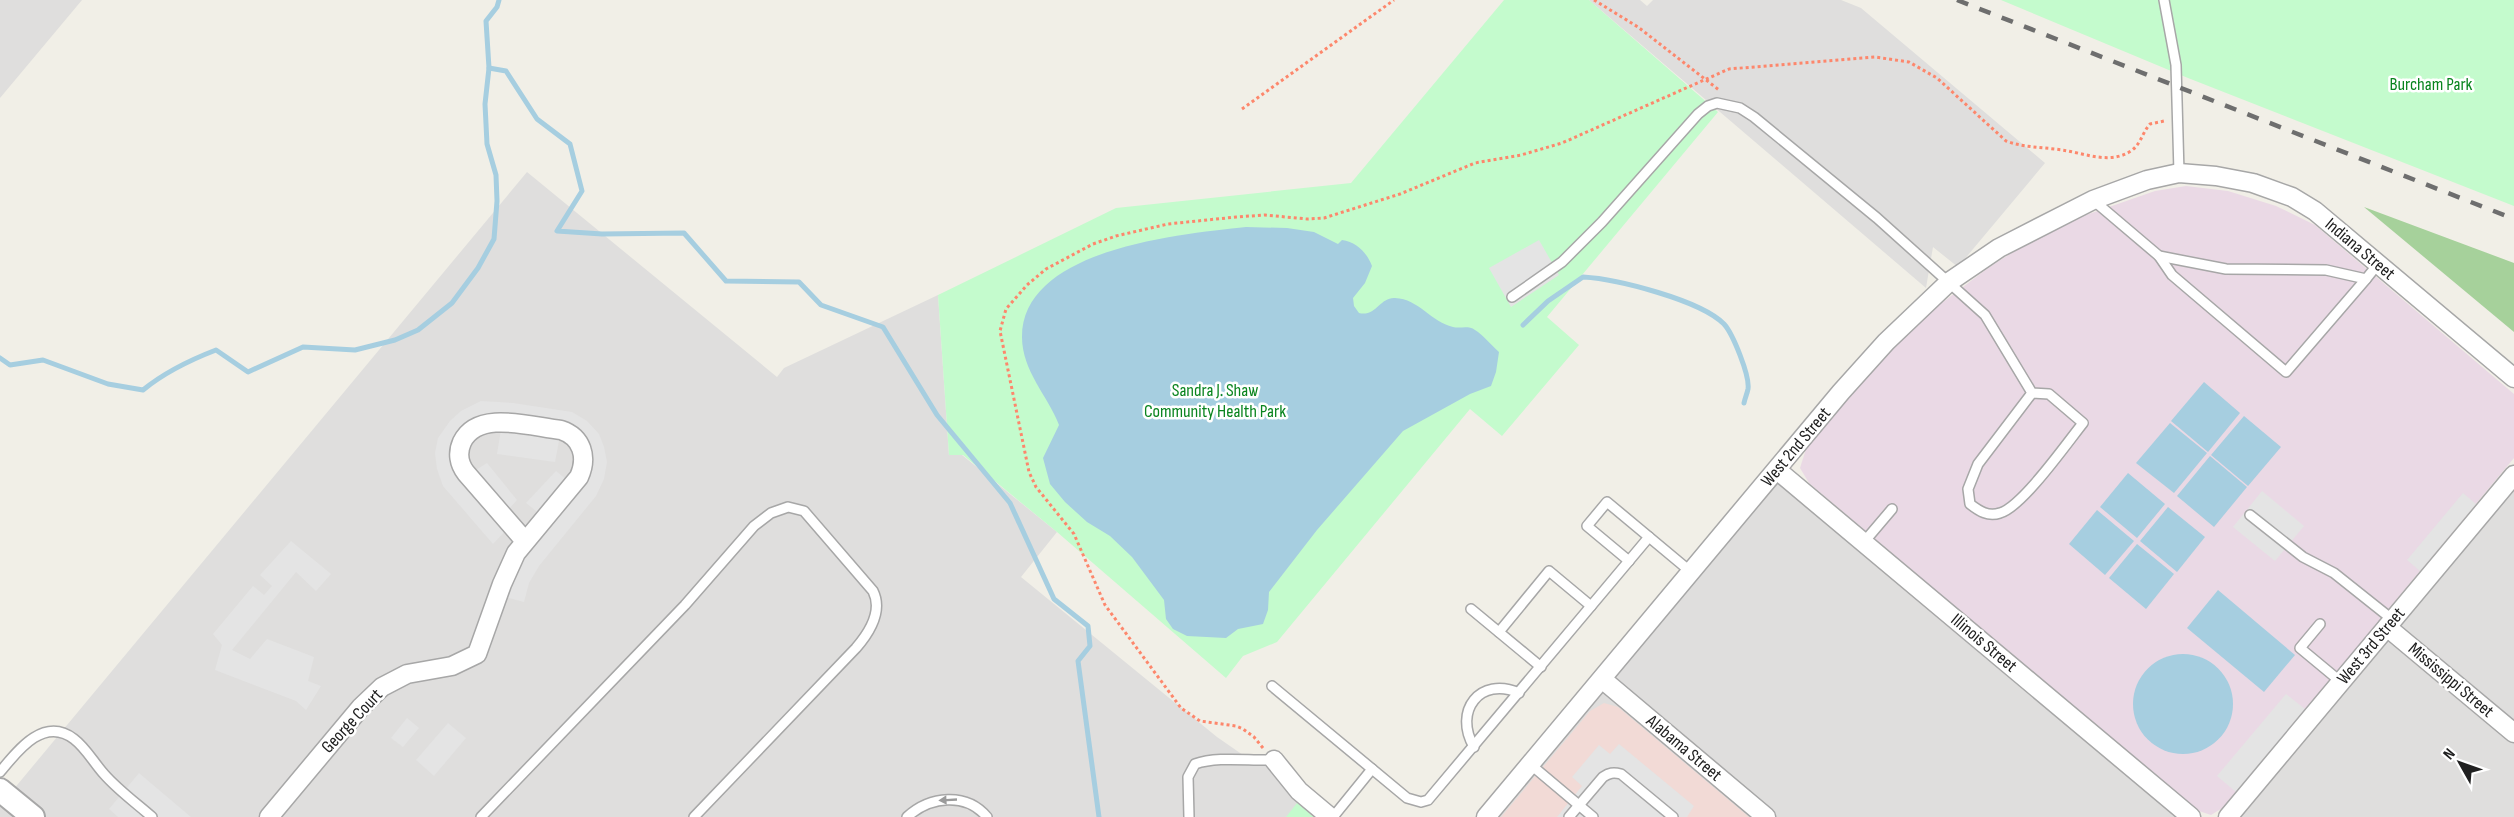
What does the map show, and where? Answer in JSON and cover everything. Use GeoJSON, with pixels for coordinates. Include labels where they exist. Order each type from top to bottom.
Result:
{"type":"FeatureCollection","features":[{"type":"Feature","properties":{"kind":"street","name":"West 2nd Street"},"geometry":{"type":"LineString","coordinates":[[1486,817],[1886,342],[1949,282],[1999,248],[2093,200],[2147,180],[2180,173]]}},
{"type":"Feature","properties":{"kind":"street","name":"Indiana Street"},"geometry":{"type":"LineString","coordinates":[[2180,173],[2216,176],[2253,183],[2292,197],[2315,211],[2514,378]]}},
{"type":"Feature","properties":{"kind":"street","name":"George Court"},"geometry":{"type":"LineString","coordinates":[[269,817],[361,707],[382,687],[407,674],[452,666],[477,654],[509,568],[525,541],[579,477],[583,465],[582,448],[575,437],[561,430],[492,422],[480,424],[462,441],[459,454],[460,463],[525,541]]}},
{"type":"Feature","properties":{"kind":"street","name":"Illinois Street"},"geometry":{"type":"LineString","coordinates":[[1777,470],[2191,817]]}},
{"type":"Feature","properties":{"kind":"street","name":"West 3rd Street"},"geometry":{"type":"LineString","coordinates":[[2228,817],[2514,475]]}},
{"type":"Feature","properties":{"kind":"street","name":"Mississippi Street"},"geometry":{"type":"LineString","coordinates":[[2390,623],[2514,733]]}},
{"type":"Feature","properties":{"kind":"street","name":"Alabama Street"},"geometry":{"type":"LineString","coordinates":[[1602,679],[1766,817]]}},
{"type":"Feature","properties":{"kind":"street"},"geometry":{"type":"LineString","coordinates":[[1274,760],[1299,790],[1332,817]]}},
{"type":"Feature","properties":{"kind":"street"},"geometry":{"type":"LineString","coordinates":[[0,790],[22,811]]}},
{"type":"Feature","properties":{"kind":"lane"},"geometry":{"type":"LineString","coordinates":[[2164,0],[2176,65],[2180,173]]}},
{"type":"Feature","properties":{"kind":"lane"},"geometry":{"type":"LineString","coordinates":[[1512,297],[1562,261],[1602,222],[1698,114],[1707,106],[1718,103],[1740,108],[1754,117],[1877,218],[1985,315],[2032,393]]}},
{"type":"Feature","properties":{"kind":"lane"},"geometry":{"type":"LineString","coordinates":[[2093,200],[2159,256],[2172,275],[2286,372],[2378,264]]}},
{"type":"Feature","properties":{"kind":"lane"},"geometry":{"type":"LineString","coordinates":[[2159,256],[2226,269],[2326,270],[2366,279]]}},
{"type":"Feature","properties":{"kind":"lane"},"geometry":{"type":"LineString","coordinates":[[2032,393],[2049,394],[2083,423],[2018,502],[2000,513],[1982,514],[1970,504],[1968,489],[1978,464],[2032,393]]}},
{"type":"Feature","properties":{"kind":"lane"},"geometry":{"type":"LineString","coordinates":[[1629,561],[1587,526],[1607,502],[1691,572]]}},
{"type":"Feature","properties":{"kind":"lane"},"geometry":{"type":"LineString","coordinates":[[481,817],[685,605],[754,526],[780,508],[801,510],[816,524],[873,591],[877,603],[873,620],[868,633],[856,648],[694,817]]}},
{"type":"Feature","properties":{"kind":"lane"},"geometry":{"type":"LineString","coordinates":[[1864,542],[1892,509]]}},
{"type":"Feature","properties":{"kind":"lane"},"geometry":{"type":"LineString","coordinates":[[2250,515],[2303,557],[2334,573],[2390,623]]}},
{"type":"Feature","properties":{"kind":"lane"},"geometry":{"type":"LineString","coordinates":[[1272,686],[1407,798],[1421,802],[1434,794],[1649,537]]}},
{"type":"Feature","properties":{"kind":"lane"},"geometry":{"type":"LineString","coordinates":[[1499,633],[1549,571],[1591,606]]}},
{"type":"Feature","properties":{"kind":"lane"},"geometry":{"type":"LineString","coordinates":[[1471,609],[1540,667]]}},
{"type":"Feature","properties":{"kind":"lane"},"geometry":{"type":"LineString","coordinates":[[2320,624],[2300,648],[2341,682]]}},
{"type":"Feature","properties":{"kind":"lane"},"geometry":{"type":"LineString","coordinates":[[1474,747],[1466,728],[1468,710],[1472,702],[1493,688],[1501,687],[1519,693]]}},
{"type":"Feature","properties":{"kind":"lane"},"geometry":{"type":"LineString","coordinates":[[0,772],[32,738],[52,729],[64,732],[75,739],[104,774],[152,817]]}},
{"type":"Feature","properties":{"kind":"lane"},"geometry":{"type":"LineString","coordinates":[[1189,817],[1188,777],[1195,764],[1209,759],[1244,762],[1274,760]]}},
{"type":"Feature","properties":{"kind":"lane"},"geometry":{"type":"LineString","coordinates":[[1530,764],[1593,817]]}},
{"type":"Feature","properties":{"kind":"lane"},"geometry":{"type":"LineString","coordinates":[[1332,817],[1372,769]]}},
{"type":"Feature","properties":{"kind":"lane"},"geometry":{"type":"LineString","coordinates":[[1569,817],[1609,773],[1621,774],[1672,817]]}},
{"type":"Feature","properties":{"kind":"lane"},"geometry":{"type":"LineString","coordinates":[[907,817],[927,804],[953,799],[972,804],[987,817]]}},
{"type":"Feature","properties":{"kind":"path"},"geometry":{"type":"LineString","coordinates":[[1242,109],[1394,0]]}},
{"type":"Feature","properties":{"kind":"path"},"geometry":{"type":"LineString","coordinates":[[1594,0],[1638,27],[1740,108]]}},
{"type":"Feature","properties":{"kind":"path"},"geometry":{"type":"LineString","coordinates":[[1274,760],[1254,736],[1243,729],[1200,721],[1186,713],[1105,605],[1074,534],[1036,487],[1029,472],[1000,339],[1001,321],[1006,309],[1027,285],[1046,269],[1084,249],[1116,236],[1168,224],[1265,215],[1307,219],[1324,218],[1400,194],[1475,164],[1521,155],[1562,142],[1729,69],[1875,57],[1909,62],[1937,78],[2006,141],[2018,145],[2099,157],[2122,156],[2130,152],[2137,146],[2146,128],[2155,121],[2177,124]]}},
{"type":"Feature","properties":{"kind":"shaded area"},"geometry":{"type":"Polygon","coordinates":[[[0,0],[82,0],[0,98],[0,0]]]}},
{"type":"Feature","properties":{"kind":"shaded area"},"geometry":{"type":"Polygon","coordinates":[[[1589,0],[1640,0],[1647,6],[1653,0],[1841,0],[1861,8],[2045,163],[1958,267],[1933,247],[1926,288],[1589,0]]]}},
{"type":"Feature","properties":{"kind":"shaded area"},"geometry":{"type":"Polygon","coordinates":[[[527,172],[777,377],[784,368],[938,295],[949,455],[962,455],[1057,532],[1021,577],[1217,737],[1256,764],[1274,760],[1330,817],[0,817],[0,790],[8,796],[527,172]]]}},
{"type":"Feature","properties":{"kind":"shaded area"},"geometry":{"type":"Polygon","coordinates":[[[2186,186],[2228,191],[2276,206],[2315,225],[2514,394],[2514,458],[2224,807],[2211,815],[2196,810],[1817,490],[1809,483],[1800,468],[1806,449],[1858,386],[1918,321],[1988,268],[2019,248],[2086,215],[2155,191],[2186,186]]]}},
{"type":"Feature","properties":{"kind":"shaded area"},"geometry":{"type":"Polygon","coordinates":[[[1539,240],[1559,275],[1511,307],[1489,268],[1539,240]]]}},
{"type":"Feature","properties":{"kind":"shaded area"},"geometry":{"type":"Polygon","coordinates":[[[481,401],[513,403],[572,412],[587,421],[599,434],[604,447],[607,462],[604,479],[596,496],[539,566],[529,583],[524,602],[498,595],[545,518],[526,503],[556,471],[573,485],[583,465],[561,430],[555,462],[497,454],[502,424],[467,434],[468,475],[487,463],[517,500],[503,515],[511,525],[493,544],[443,486],[437,469],[435,453],[438,438],[450,421],[461,411],[481,401]]]}},
{"type":"Feature","properties":{"kind":"shaded area"},"geometry":{"type":"Polygon","coordinates":[[[1777,470],[2191,817],[1486,817],[1777,470]]]}},
{"type":"Feature","properties":{"kind":"shaded area"},"geometry":{"type":"Polygon","coordinates":[[[2514,475],[2514,817],[2228,817],[2514,475]]]}},
{"type":"Feature","properties":{"kind":"shaded area"},"geometry":{"type":"Polygon","coordinates":[[[2262,491],[2304,526],[2275,561],[2233,527],[2262,491]]]}},
{"type":"Feature","properties":{"kind":"shaded area"},"geometry":{"type":"Polygon","coordinates":[[[2463,493],[2476,504],[2420,571],[2407,560],[2463,493]]]}},
{"type":"Feature","properties":{"kind":"shaded area"},"geometry":{"type":"Polygon","coordinates":[[[291,541],[331,574],[316,591],[296,572],[232,650],[250,659],[267,639],[314,657],[308,681],[321,686],[306,710],[296,701],[215,670],[222,645],[213,634],[253,586],[264,595],[272,586],[260,575],[291,541]]]}},
{"type":"Feature","properties":{"kind":"shaded area"},"geometry":{"type":"Polygon","coordinates":[[[2286,694],[2305,709],[2236,792],[2217,776],[2286,694]]]}},
{"type":"Feature","properties":{"kind":"shaded area"},"geometry":{"type":"Polygon","coordinates":[[[1604,703],[1618,707],[1749,817],[1501,817],[1590,711],[1604,703]]]}},
{"type":"Feature","properties":{"kind":"shaded area"},"geometry":{"type":"Polygon","coordinates":[[[407,718],[419,728],[403,747],[391,738],[407,718]]]}},
{"type":"Feature","properties":{"kind":"shaded area"},"geometry":{"type":"Polygon","coordinates":[[[448,723],[466,738],[434,776],[416,760],[448,723]]]}},
{"type":"Feature","properties":{"kind":"shaded area"},"geometry":{"type":"Polygon","coordinates":[[[1619,744],[1694,806],[1687,817],[1557,817],[1582,786],[1572,777],[1599,745],[1610,754],[1619,744]]]}},
{"type":"Feature","properties":{"kind":"shaded area"},"geometry":{"type":"Polygon","coordinates":[[[139,773],[191,817],[118,817],[109,809],[139,773]]]}},
{"type":"Feature","properties":{"kind":"green space","name":"Sandra J. Shaw Community Health Park"},"geometry":{"type":"Polygon","coordinates":[[[1504,0],[1589,0],[1718,112],[1547,317],[1579,345],[1502,436],[1470,409],[1277,642],[1243,656],[1226,678],[1057,532],[963,455],[949,455],[938,295],[1116,208],[1351,183],[1504,0]]]}},
{"type":"Feature","properties":{"kind":"green space","name":"Burcham Park"},"geometry":{"type":"Polygon","coordinates":[[[2001,0],[2514,0],[2514,206],[2188,78],[2001,0]]]}},
{"type":"Feature","properties":{"kind":"green space"},"geometry":{"type":"Polygon","coordinates":[[[2364,207],[2514,263],[2514,332],[2364,207]]]}},
{"type":"Feature","properties":{"kind":"green space"},"geometry":{"type":"Polygon","coordinates":[[[1297,803],[1314,817],[1286,817],[1297,803]]]}},
{"type":"Feature","properties":{"kind":"water"},"geometry":{"type":"Polygon","coordinates":[[[1246,227],[1287,228],[1314,232],[1338,244],[1342,240],[1352,243],[1364,253],[1372,266],[1365,283],[1353,298],[1354,306],[1359,313],[1374,310],[1385,300],[1403,299],[1445,324],[1472,329],[1499,352],[1491,386],[1470,394],[1403,431],[1317,530],[1269,592],[1268,610],[1263,624],[1238,629],[1226,638],[1187,636],[1173,629],[1166,619],[1164,600],[1132,557],[1110,536],[1087,522],[1065,502],[1050,484],[1043,458],[1059,425],[1026,361],[1022,337],[1029,307],[1048,283],[1076,265],[1110,251],[1147,241],[1246,227]]]}},
{"type":"Feature","properties":{"kind":"water"},"geometry":{"type":"Polygon","coordinates":[[[2204,382],[2240,413],[2208,452],[2171,421],[2204,382]]]}},
{"type":"Feature","properties":{"kind":"water"},"geometry":{"type":"Polygon","coordinates":[[[2244,416],[2281,447],[2248,486],[2211,455],[2244,416]]]}},
{"type":"Feature","properties":{"kind":"water"},"geometry":{"type":"Polygon","coordinates":[[[2170,423],[2207,453],[2174,493],[2136,463],[2170,423]]]}},
{"type":"Feature","properties":{"kind":"water"},"geometry":{"type":"Polygon","coordinates":[[[2210,456],[2247,487],[2214,527],[2177,496],[2210,456]]]}},
{"type":"Feature","properties":{"kind":"water"},"geometry":{"type":"Polygon","coordinates":[[[2128,473],[2165,504],[2137,538],[2100,507],[2128,473]]]}},
{"type":"Feature","properties":{"kind":"water"},"geometry":{"type":"Polygon","coordinates":[[[2168,507],[2205,537],[2177,572],[2140,541],[2168,507]]]}},
{"type":"Feature","properties":{"kind":"water"},"geometry":{"type":"Polygon","coordinates":[[[2097,510],[2134,541],[2105,575],[2069,544],[2097,510]]]}},
{"type":"Feature","properties":{"kind":"water"},"geometry":{"type":"Polygon","coordinates":[[[2137,544],[2174,574],[2146,609],[2109,578],[2137,544]]]}},
{"type":"Feature","properties":{"kind":"water"},"geometry":{"type":"Polygon","coordinates":[[[2218,590],[2295,655],[2264,692],[2187,628],[2218,590]]]}},
{"type":"Feature","properties":{"kind":"water"},"geometry":{"type":"Polygon","coordinates":[[[2183,654],[2202,658],[2218,669],[2229,685],[2233,704],[2229,723],[2218,739],[2202,750],[2183,754],[2164,750],[2148,739],[2137,723],[2133,704],[2137,685],[2148,669],[2164,658],[2183,654]]]}},
{"type":"Feature","properties":{"kind":"waterway"},"geometry":{"type":"LineString","coordinates":[[0,358],[10,365],[43,360],[108,384],[143,390],[178,367],[216,350],[248,372],[303,347],[355,350],[395,340],[418,330],[452,303],[478,268],[494,239],[497,201],[496,175],[487,144],[485,104],[489,68],[486,21],[497,7],[499,0]]}},
{"type":"Feature","properties":{"kind":"waterway"},"geometry":{"type":"LineString","coordinates":[[489,68],[506,71],[537,119],[570,144],[582,191],[557,231],[602,234],[684,233],[726,281],[799,282],[821,305],[883,327],[937,415],[1010,503],[1054,599],[1088,626],[1090,646],[1078,661],[1099,817]]}},
{"type":"Feature","properties":{"kind":"waterway"},"geometry":{"type":"LineString","coordinates":[[1523,325],[1548,301],[1583,277],[1636,286],[1678,299],[1712,315],[1728,329],[1740,355],[1748,383],[1744,403]]}},
{"type":"Feature","properties":{"kind":"railway"},"geometry":{"type":"LineString","coordinates":[[1957,0],[2514,219]]}}]}
